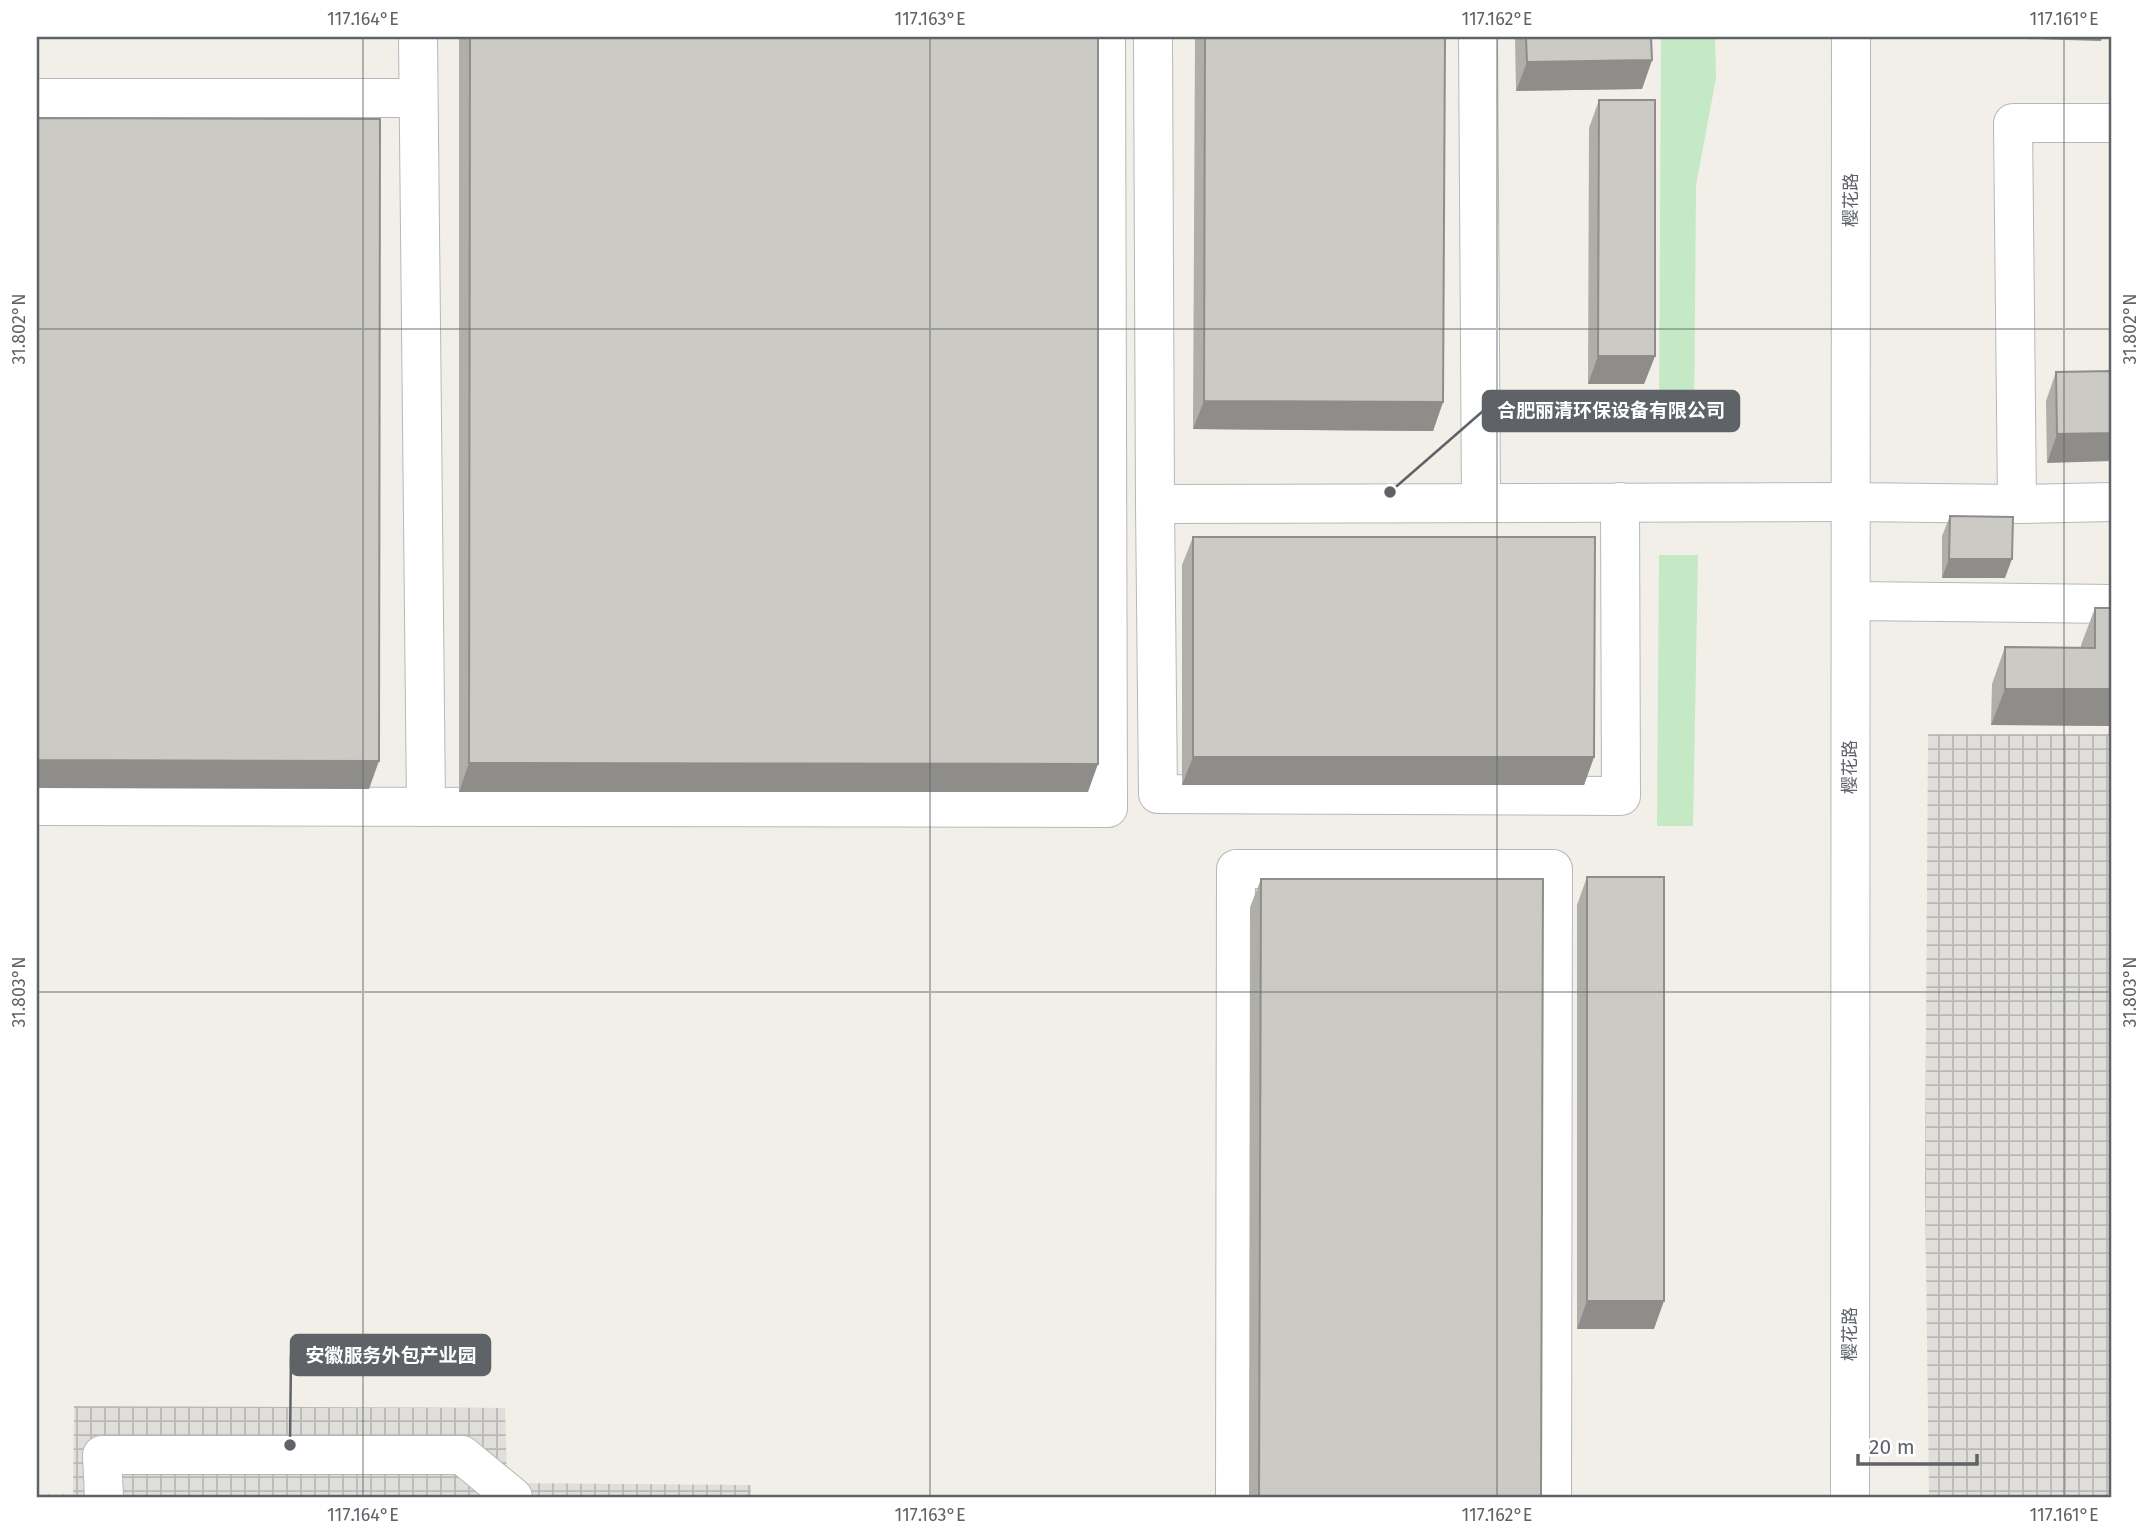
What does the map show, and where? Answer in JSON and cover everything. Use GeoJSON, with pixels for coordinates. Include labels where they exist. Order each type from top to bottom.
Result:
{"type":"FeatureCollection","features":[{"type":"Feature","properties":{"kind":"street"},"geometry":{"type":"LineString","coordinates":[[418,37],[426,807]]}},
{"type":"Feature","properties":{"kind":"street"},"geometry":{"type":"LineString","coordinates":[[37,806],[1108,808],[1106,37]]}},
{"type":"Feature","properties":{"kind":"street"},"geometry":{"type":"LineString","coordinates":[[1153,37],[1158,794],[1621,796],[1620,502]]}},
{"type":"Feature","properties":{"kind":"street"},"geometry":{"type":"LineString","coordinates":[[1478,37],[1481,503]]}},
{"type":"Feature","properties":{"kind":"street","name":"樱花路"},"geometry":{"type":"LineString","coordinates":[[1850,1497],[1851,37]]}},
{"type":"Feature","properties":{"kind":"street"},"geometry":{"type":"LineString","coordinates":[[37,98],[418,98]]}},
{"type":"Feature","properties":{"kind":"street"},"geometry":{"type":"LineString","coordinates":[[2017,504],[2013,124],[2112,123]]}},
{"type":"Feature","properties":{"kind":"street"},"geometry":{"type":"LineString","coordinates":[[1155,504],[2112,502]]}},
{"type":"Feature","properties":{"kind":"street"},"geometry":{"type":"LineString","coordinates":[[1851,601],[2112,604]]}},
{"type":"Feature","properties":{"kind":"street"},"geometry":{"type":"LineString","coordinates":[[1235,1497],[1236,869],[1553,869],[1552,1497]]}},
{"type":"Feature","properties":{"kind":"street"},"geometry":{"type":"LineString","coordinates":[[104,1497],[102,1455],[462,1455],[513,1497]]}},
{"type":"Feature","properties":{"kind":"shaded area"},"geometry":{"type":"Polygon","coordinates":[[[1928,734],[2112,734],[2112,1497],[1929,1497],[1925,1181],[1928,734]]]}},
{"type":"Feature","properties":{"kind":"shaded area"},"geometry":{"type":"Polygon","coordinates":[[[74,1406],[505,1408],[507,1483],[751,1485],[751,1497],[37,1497],[37,1494],[73,1494],[74,1406]]]}},
{"type":"Feature","properties":{"kind":"green space"},"geometry":{"type":"Polygon","coordinates":[[[1661,37],[1715,37],[1716,78],[1696,185],[1694,429],[1659,430],[1661,37]]]}},
{"type":"Feature","properties":{"kind":"green space"},"geometry":{"type":"Polygon","coordinates":[[[1659,555],[1698,555],[1693,826],[1657,826],[1659,555]]]}},
{"type":"Feature","properties":{"kind":"building"},"geometry":{"type":"Polygon","coordinates":[[[470,37],[1098,37],[1098,764],[469,763],[470,37]]]}},
{"type":"Feature","properties":{"kind":"building"},"geometry":{"type":"Polygon","coordinates":[[[1205,37],[1445,37],[1443,402],[1204,401],[1205,37]]]}},
{"type":"Feature","properties":{"kind":"building"},"geometry":{"type":"Polygon","coordinates":[[[1526,37],[1651,37],[1652,60],[1527,62],[1526,37]]]}},
{"type":"Feature","properties":{"kind":"building"},"geometry":{"type":"Polygon","coordinates":[[[1599,100],[1655,100],[1655,356],[1598,356],[1599,100]]]}},
{"type":"Feature","properties":{"kind":"building"},"geometry":{"type":"Polygon","coordinates":[[[37,118],[380,119],[379,761],[37,760],[37,118]]]}},
{"type":"Feature","properties":{"kind":"building"},"geometry":{"type":"Polygon","coordinates":[[[2112,371],[2112,433],[2057,434],[2056,372],[2112,371]]]}},
{"type":"Feature","properties":{"kind":"building"},"geometry":{"type":"Polygon","coordinates":[[[1950,516],[2013,517],[2012,559],[1949,559],[1950,516]]]}},
{"type":"Feature","properties":{"kind":"building"},"geometry":{"type":"Polygon","coordinates":[[[1193,537],[1595,537],[1594,757],[1193,757],[1193,537]]]}},
{"type":"Feature","properties":{"kind":"building"},"geometry":{"type":"Polygon","coordinates":[[[2095,608],[2112,608],[2112,689],[2005,689],[2005,647],[2095,648],[2095,608]]]}},
{"type":"Feature","properties":{"kind":"building"},"geometry":{"type":"Polygon","coordinates":[[[1587,877],[1664,877],[1664,1301],[1587,1301],[1587,877]]]}},
{"type":"Feature","properties":{"kind":"building"},"geometry":{"type":"Polygon","coordinates":[[[1261,879],[1543,879],[1541,1497],[1259,1497],[1261,879]]]}},
{"type":"Feature","properties":{"kind":"place","name":"合肥丽清环保设备有限公司"},"geometry":{"type":"Point","coordinates":[1390,492]}},
{"type":"Feature","properties":{"kind":"place","name":"安徽服务外包产业园"},"geometry":{"type":"Point","coordinates":[290,1445]}}]}
